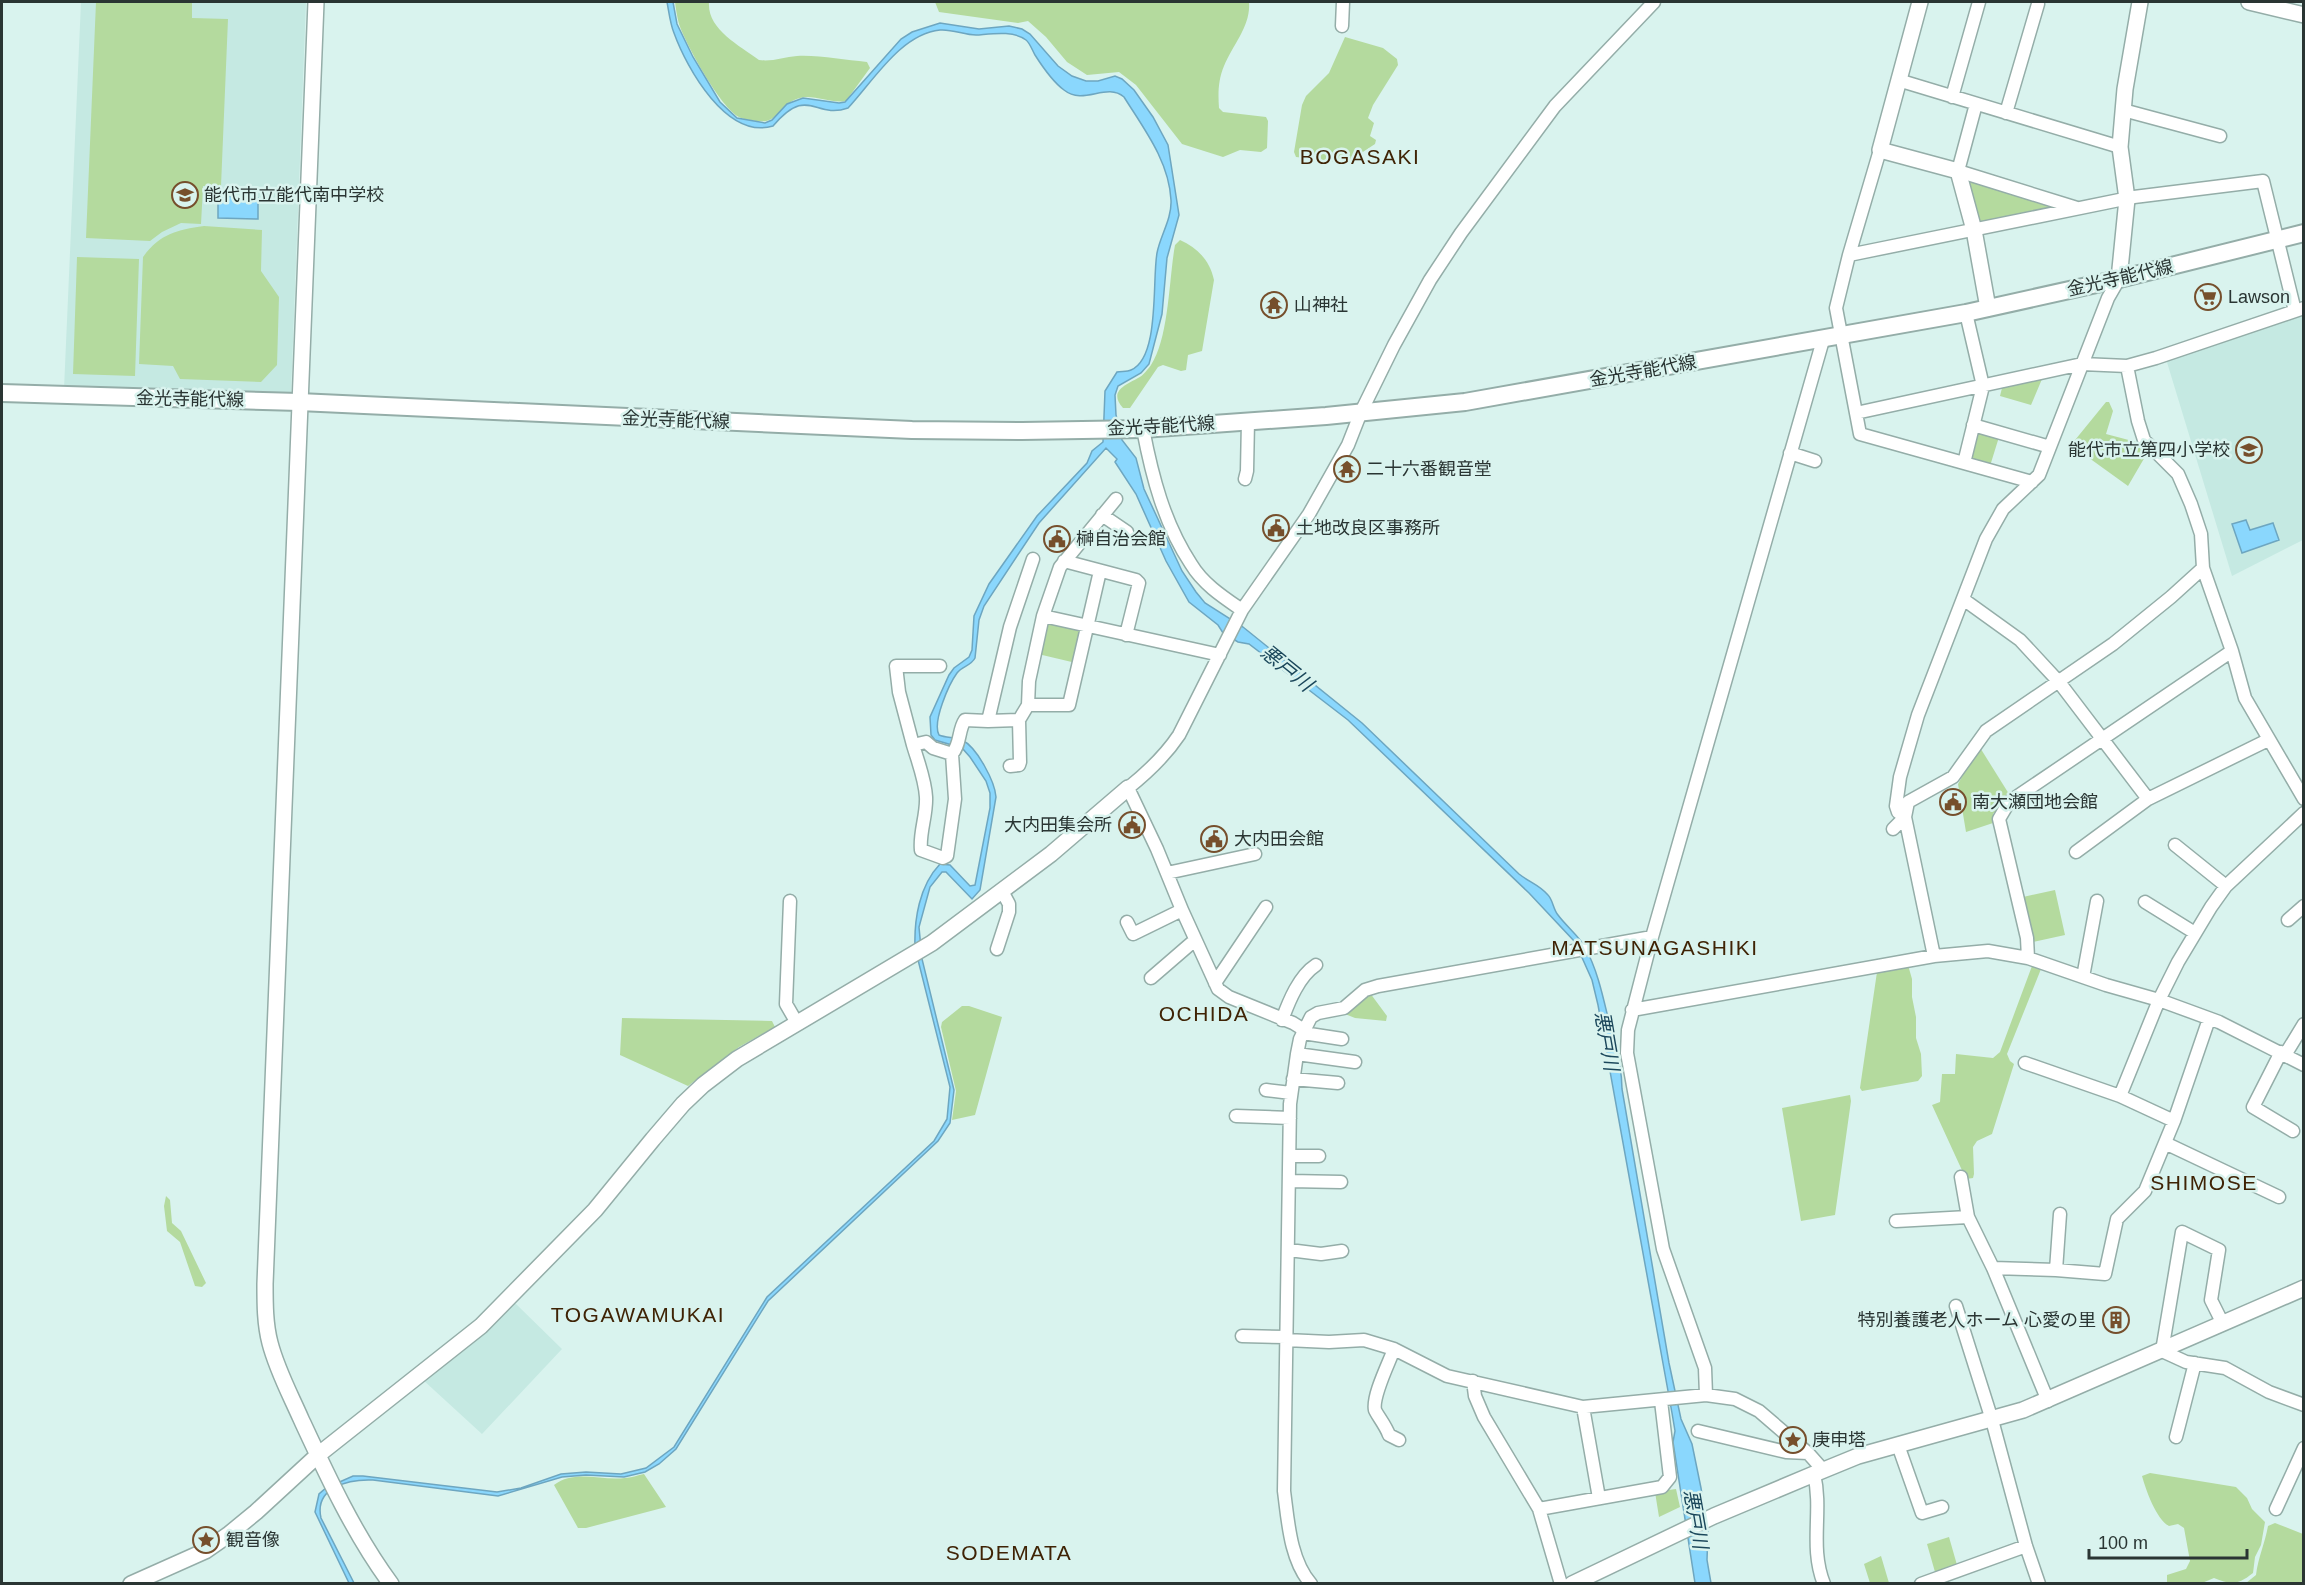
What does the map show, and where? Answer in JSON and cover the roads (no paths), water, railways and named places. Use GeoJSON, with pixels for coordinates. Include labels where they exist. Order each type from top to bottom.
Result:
{"type":"FeatureCollection","features":[{"type":"Feature","properties":{"kind":"main road","name":"金光寺能代線"},"geometry":{"type":"LineString","coordinates":[[2,393],[299,402],[912,430],[1135,429],[1248,422],[1465,402],[1842,337],[1966,313],[2120,279],[2304,233]]}},
{"type":"Feature","properties":{"kind":"street"},"geometry":{"type":"LineString","coordinates":[[316,2],[265,1284],[266,1314],[270,1343],[282,1377],[318,1455],[360,1534],[391,1584]]}},
{"type":"Feature","properties":{"kind":"street"},"geometry":{"type":"LineString","coordinates":[[1342,26],[1343,2]]}},
{"type":"Feature","properties":{"kind":"street"},"geometry":{"type":"LineString","coordinates":[[131,1584],[205,1551],[256,1512],[318,1455],[481,1326],[595,1210],[683,1104],[703,1085],[737,1059],[924,948],[1051,854],[1149,771],[1179,735],[1242,610],[1309,514],[1348,445],[1361,412],[1394,345],[1431,279],[1461,233],[1555,106],[1654,2]]}},
{"type":"Feature","properties":{"kind":"street"},"geometry":{"type":"LineString","coordinates":[[1920,2],[1836,308],[1860,434],[2032,482]]}},
{"type":"Feature","properties":{"kind":"street"},"geometry":{"type":"LineString","coordinates":[[1952,97],[1979,2]]}},
{"type":"Feature","properties":{"kind":"street"},"geometry":{"type":"LineString","coordinates":[[1905,818],[1898,812],[1896,806],[1899,777],[1918,716],[1986,539],[2003,509],[2039,475],[2108,298],[2120,279],[2127,199],[2120,147],[2130,46],[2139,2]]}},
{"type":"Feature","properties":{"kind":"street"},"geometry":{"type":"LineString","coordinates":[[2254,2],[2304,15]]}},
{"type":"Feature","properties":{"kind":"street"},"geometry":{"type":"LineString","coordinates":[[2006,113],[2038,4]]}},
{"type":"Feature","properties":{"kind":"street"},"geometry":{"type":"LineString","coordinates":[[1898,81],[2120,147]]}},
{"type":"Feature","properties":{"kind":"street"},"geometry":{"type":"LineString","coordinates":[[1976,104],[1958,171],[1974,230],[1988,308]]}},
{"type":"Feature","properties":{"kind":"street"},"geometry":{"type":"LineString","coordinates":[[2123,110],[2220,136]]}},
{"type":"Feature","properties":{"kind":"street"},"geometry":{"type":"LineString","coordinates":[[1880,150],[1958,171],[2080,209]]}},
{"type":"Feature","properties":{"kind":"street"},"geometry":{"type":"LineString","coordinates":[[1849,255],[2127,199],[2263,181],[2299,309],[2127,366],[2082,364],[1856,413]]}},
{"type":"Feature","properties":{"kind":"street"},"geometry":{"type":"LineString","coordinates":[[1964,463],[1983,386],[1966,313]]}},
{"type":"Feature","properties":{"kind":"street"},"geometry":{"type":"LineString","coordinates":[[1706,1395],[1705,1368],[1663,1249],[1627,1053],[1628,1030],[1652,937],[1823,340]]}},
{"type":"Feature","properties":{"kind":"street"},"geometry":{"type":"LineString","coordinates":[[2127,366],[2144,440],[2178,474],[2191,504],[2201,534],[2203,568],[2232,651],[2245,698],[2304,799]]}},
{"type":"Feature","properties":{"kind":"street"},"geometry":{"type":"LineString","coordinates":[[1245,479],[1248,422]]}},
{"type":"Feature","properties":{"kind":"street"},"geometry":{"type":"LineString","coordinates":[[1973,425],[2050,447]]}},
{"type":"Feature","properties":{"kind":"street"},"geometry":{"type":"LineString","coordinates":[[1135,429],[1164,508],[1191,565],[1217,593],[1242,610]]}},
{"type":"Feature","properties":{"kind":"street"},"geometry":{"type":"LineString","coordinates":[[1790,453],[1815,461]]}},
{"type":"Feature","properties":{"kind":"street"},"geometry":{"type":"LineString","coordinates":[[1010,766],[1019,765],[1020,762],[1019,720],[1028,705],[1029,681],[1043,616],[1064,561],[1116,499]]}},
{"type":"Feature","properties":{"kind":"street"},"geometry":{"type":"LineString","coordinates":[[1102,515],[1127,532]]}},
{"type":"Feature","properties":{"kind":"street"},"geometry":{"type":"LineString","coordinates":[[987,721],[1010,627],[1033,559]]}},
{"type":"Feature","properties":{"kind":"street"},"geometry":{"type":"LineString","coordinates":[[1064,561],[1136,580],[1139,583],[1126,635]]}},
{"type":"Feature","properties":{"kind":"street"},"geometry":{"type":"LineString","coordinates":[[1934,956],[1905,818],[1908,802],[1953,777],[1986,731],[2113,644],[2203,568]]}},
{"type":"Feature","properties":{"kind":"street"},"geometry":{"type":"LineString","coordinates":[[1028,705],[1069,705],[1100,571]]}},
{"type":"Feature","properties":{"kind":"street"},"geometry":{"type":"LineString","coordinates":[[1963,599],[2020,640],[2059,681],[2148,800]]}},
{"type":"Feature","properties":{"kind":"street"},"geometry":{"type":"LineString","coordinates":[[1043,616],[1220,655]]}},
{"type":"Feature","properties":{"kind":"street"},"geometry":{"type":"LineString","coordinates":[[2028,958],[2027,939],[1999,819],[2008,802],[2232,651]]}},
{"type":"Feature","properties":{"kind":"street"},"geometry":{"type":"LineString","coordinates":[[940,666],[896,666],[899,692],[924,778],[926,798],[921,850],[943,858],[947,856],[955,799],[956,746],[965,720],[1019,720]]}},
{"type":"Feature","properties":{"kind":"street"},"geometry":{"type":"LineString","coordinates":[[2076,852],[2148,800],[2268,740]]}},
{"type":"Feature","properties":{"kind":"street"},"geometry":{"type":"LineString","coordinates":[[913,745],[926,742],[946,754],[956,746]]}},
{"type":"Feature","properties":{"kind":"street"},"geometry":{"type":"LineString","coordinates":[[1128,788],[1218,989],[1229,997],[1301,1028],[1303,1033]]}},
{"type":"Feature","properties":{"kind":"street"},"geometry":{"type":"LineString","coordinates":[[2120,1096],[2159,1000],[2195,933],[2226,886],[2304,813]]}},
{"type":"Feature","properties":{"kind":"street"},"geometry":{"type":"LineString","coordinates":[[1893,829],[1905,818]]}},
{"type":"Feature","properties":{"kind":"street"},"geometry":{"type":"LineString","coordinates":[[2175,845],[2226,886]]}},
{"type":"Feature","properties":{"kind":"street"},"geometry":{"type":"LineString","coordinates":[[1167,873],[1255,854]]}},
{"type":"Feature","properties":{"kind":"street"},"geometry":{"type":"LineString","coordinates":[[997,949],[1009,912],[1009,904],[1002,891]]}},
{"type":"Feature","properties":{"kind":"street"},"geometry":{"type":"LineString","coordinates":[[790,901],[786,1004],[797,1023]]}},
{"type":"Feature","properties":{"kind":"street"},"geometry":{"type":"LineString","coordinates":[[2083,977],[2097,901]]}},
{"type":"Feature","properties":{"kind":"street"},"geometry":{"type":"LineString","coordinates":[[2145,902],[2195,933]]}},
{"type":"Feature","properties":{"kind":"street"},"geometry":{"type":"LineString","coordinates":[[2288,920],[2304,906]]}},
{"type":"Feature","properties":{"kind":"street"},"geometry":{"type":"LineString","coordinates":[[1215,983],[1266,907]]}},
{"type":"Feature","properties":{"kind":"street"},"geometry":{"type":"LineString","coordinates":[[1127,922],[1133,934],[1182,910]]}},
{"type":"Feature","properties":{"kind":"street"},"geometry":{"type":"LineString","coordinates":[[1305,1581],[1290,1532],[1284,1491],[1290,1118],[1297,1054],[1303,1033],[1311,1017],[1318,1013],[1344,1008],[1370,988],[1652,937]]}},
{"type":"Feature","properties":{"kind":"street"},"geometry":{"type":"LineString","coordinates":[[1151,978],[1195,940]]}},
{"type":"Feature","properties":{"kind":"street"},"geometry":{"type":"LineString","coordinates":[[1632,1010],[1934,956],[1988,951],[2028,958],[2159,1000],[2209,1019],[2304,1065]]}},
{"type":"Feature","properties":{"kind":"street"},"geometry":{"type":"LineString","coordinates":[[1282,1020],[1289,1000],[1310,969],[1316,965]]}},
{"type":"Feature","properties":{"kind":"street"},"geometry":{"type":"LineString","coordinates":[[1993,1268],[2105,1274],[2117,1219],[2145,1191],[2174,1121],[2209,1019]]}},
{"type":"Feature","properties":{"kind":"street"},"geometry":{"type":"LineString","coordinates":[[2293,1131],[2253,1107],[2283,1053],[2304,1024]]}},
{"type":"Feature","properties":{"kind":"street"},"geometry":{"type":"LineString","coordinates":[[1303,1033],[1342,1039]]}},
{"type":"Feature","properties":{"kind":"street"},"geometry":{"type":"LineString","coordinates":[[1297,1054],[1355,1062]]}},
{"type":"Feature","properties":{"kind":"street"},"geometry":{"type":"LineString","coordinates":[[2025,1063],[2120,1096],[2174,1121]]}},
{"type":"Feature","properties":{"kind":"street"},"geometry":{"type":"LineString","coordinates":[[1293,1079],[1338,1083]]}},
{"type":"Feature","properties":{"kind":"street"},"geometry":{"type":"LineString","coordinates":[[1266,1090],[1292,1093]]}},
{"type":"Feature","properties":{"kind":"street"},"geometry":{"type":"LineString","coordinates":[[1236,1116],[1290,1118]]}},
{"type":"Feature","properties":{"kind":"street"},"geometry":{"type":"LineString","coordinates":[[2165,1143],[2279,1197]]}},
{"type":"Feature","properties":{"kind":"street"},"geometry":{"type":"LineString","coordinates":[[1290,1156],[1319,1156]]}},
{"type":"Feature","properties":{"kind":"street"},"geometry":{"type":"LineString","coordinates":[[1961,1177],[1968,1217],[1993,1268],[2048,1401]]}},
{"type":"Feature","properties":{"kind":"street"},"geometry":{"type":"LineString","coordinates":[[1290,1181],[1341,1182]]}},
{"type":"Feature","properties":{"kind":"street"},"geometry":{"type":"LineString","coordinates":[[2056,1270],[2060,1214]]}},
{"type":"Feature","properties":{"kind":"street"},"geometry":{"type":"LineString","coordinates":[[1896,1221],[1968,1217]]}},
{"type":"Feature","properties":{"kind":"street"},"geometry":{"type":"LineString","coordinates":[[2162,1351],[2182,1232],[2219,1250],[2211,1300],[2223,1324]]}},
{"type":"Feature","properties":{"kind":"street"},"geometry":{"type":"LineString","coordinates":[[1289,1250],[1321,1254],[1342,1251]]}},
{"type":"Feature","properties":{"kind":"street"},"geometry":{"type":"LineString","coordinates":[[1572,1584],[1714,1516],[1858,1456],[1992,1420],[2048,1401],[2304,1288]]}},
{"type":"Feature","properties":{"kind":"street"},"geometry":{"type":"LineString","coordinates":[[1956,1306],[1992,1420],[2026,1546],[2039,1584]]}},
{"type":"Feature","properties":{"kind":"street"},"geometry":{"type":"LineString","coordinates":[[1242,1336],[1329,1342],[1364,1340],[1394,1349],[1447,1376],[1584,1407],[1706,1395],[1735,1399],[1759,1411],[1808,1453],[1819,1472],[1815,1548],[1818,1568],[1824,1584]]}},
{"type":"Feature","properties":{"kind":"street"},"geometry":{"type":"LineString","coordinates":[[1394,1349],[1376,1399],[1375,1411],[1385,1423],[1389,1435],[1399,1440]]}},
{"type":"Feature","properties":{"kind":"street"},"geometry":{"type":"LineString","coordinates":[[2162,1351],[2186,1362],[2225,1368],[2269,1392],[2304,1405]]}},
{"type":"Feature","properties":{"kind":"street"},"geometry":{"type":"LineString","coordinates":[[2176,1437],[2195,1363]]}},
{"type":"Feature","properties":{"kind":"street"},"geometry":{"type":"LineString","coordinates":[[1473,1382],[1475,1396],[1485,1417],[1539,1509],[1561,1584]]}},
{"type":"Feature","properties":{"kind":"street"},"geometry":{"type":"LineString","coordinates":[[1539,1509],[1662,1488],[1670,1477],[1660,1401]]}},
{"type":"Feature","properties":{"kind":"street"},"geometry":{"type":"LineString","coordinates":[[1584,1407],[1599,1498]]}},
{"type":"Feature","properties":{"kind":"street"},"geometry":{"type":"LineString","coordinates":[[1698,1431],[1786,1452],[1808,1453]]}},
{"type":"Feature","properties":{"kind":"street"},"geometry":{"type":"LineString","coordinates":[[1899,1445],[1922,1513],[1942,1507]]}},
{"type":"Feature","properties":{"kind":"street"},"geometry":{"type":"LineString","coordinates":[[2276,1509],[2304,1448]]}},
{"type":"Feature","properties":{"kind":"street"},"geometry":{"type":"LineString","coordinates":[[1921,1584],[2026,1546]]}},
{"type":"Feature","properties":{"kind":"water","name":"悪戸川"},"geometry":{"type":"Polygon","coordinates":[[[667,2],[673,2],[677,24],[693,57],[720,102],[737,118],[765,123],[772,120],[787,104],[803,98],[845,102],[901,39],[912,32],[940,23],[979,29],[1009,26],[1022,29],[1030,34],[1058,66],[1072,76],[1086,81],[1098,81],[1115,76],[1122,79],[1134,90],[1153,117],[1168,145],[1179,215],[1167,258],[1162,314],[1149,364],[1141,373],[1118,386],[1115,395],[1116,415],[1122,440],[1136,458],[1144,489],[1182,571],[1205,603],[1243,627],[1362,723],[1519,874],[1550,897],[1558,915],[1585,947],[1601,988],[1620,1066],[1669,1363],[1681,1419],[1692,1444],[1701,1488],[1708,1532],[1707,1560],[1711,1583],[1695,1583],[1673,1442],[1675,1431],[1672,1413],[1598,1005],[1592,980],[1575,942],[1529,893],[1348,720],[1249,644],[1238,642],[1223,633],[1218,625],[1189,602],[1166,561],[1136,494],[1115,462],[1117,459],[1106,448],[1039,523],[984,606],[979,620],[975,658],[957,673],[946,694],[938,721],[939,735],[962,740],[974,750],[989,774],[996,797],[980,890],[972,899],[946,872],[942,872],[930,887],[919,927],[922,959],[954,1090],[950,1123],[938,1141],[768,1301],[676,1449],[659,1464],[645,1472],[624,1477],[586,1475],[562,1477],[498,1496],[373,1480],[344,1483],[328,1492],[320,1507],[321,1518],[354,1583],[349,1583],[315,1512],[319,1494],[326,1488],[353,1476],[363,1476],[497,1492],[521,1488],[561,1474],[586,1472],[621,1474],[646,1468],[674,1447],[767,1297],[934,1141],[947,1119],[950,1087],[915,948],[917,915],[927,882],[940,864],[950,865],[970,886],[975,885],[990,808],[990,793],[986,781],[962,748],[935,740],[931,735],[930,717],[949,675],[954,668],[969,657],[972,650],[974,616],[989,584],[1037,516],[1087,463],[1092,451],[1103,442],[1105,391],[1117,372],[1131,370],[1140,363],[1151,335],[1157,253],[1170,214],[1171,200],[1161,159],[1124,97],[1110,92],[1079,96],[1064,90],[1044,69],[1027,41],[1021,37],[1008,34],[976,35],[940,30],[926,33],[901,49],[848,108],[827,110],[804,105],[795,107],[773,126],[756,128],[740,122],[725,112],[699,82],[688,65],[674,33],[667,2]]]}},
{"type":"Feature","properties":{"kind":"water"},"geometry":{"type":"Polygon","coordinates":[[[218,196],[258,198],[258,219],[218,218],[218,196]]]}},
{"type":"Feature","properties":{"kind":"water"},"geometry":{"type":"Polygon","coordinates":[[[2246,520],[2250,530],[2273,523],[2279,540],[2242,553],[2232,524],[2246,520]]]}},
{"type":"Feature","properties":{"kind":"place","name":"能代市立能代南中学校"},"geometry":{"type":"Point","coordinates":[185,195]}},
{"type":"Feature","properties":{"kind":"place","name":"Lawson"},"geometry":{"type":"Point","coordinates":[2208,297]}},
{"type":"Feature","properties":{"kind":"place","name":"山神社"},"geometry":{"type":"Point","coordinates":[1274,305]}},
{"type":"Feature","properties":{"kind":"place","name":"能代市立第四小学校"},"geometry":{"type":"Point","coordinates":[2249,450]}},
{"type":"Feature","properties":{"kind":"place","name":"二十六番観音堂"},"geometry":{"type":"Point","coordinates":[1347,469]}},
{"type":"Feature","properties":{"kind":"place","name":"土地改良区事務所"},"geometry":{"type":"Point","coordinates":[1276,528]}},
{"type":"Feature","properties":{"kind":"place","name":"榊自治会館"},"geometry":{"type":"Point","coordinates":[1057,539]}},
{"type":"Feature","properties":{"kind":"place","name":"南大瀬団地会館"},"geometry":{"type":"Point","coordinates":[1953,802]}},
{"type":"Feature","properties":{"kind":"place","name":"大内田集会所"},"geometry":{"type":"Point","coordinates":[1132,825]}},
{"type":"Feature","properties":{"kind":"place","name":"大内田会館"},"geometry":{"type":"Point","coordinates":[1214,839]}},
{"type":"Feature","properties":{"kind":"place","name":"特別養護老人ホーム 心愛の里"},"geometry":{"type":"Point","coordinates":[2116,1320]}},
{"type":"Feature","properties":{"kind":"place","name":"庚申塔"},"geometry":{"type":"Point","coordinates":[1793,1440]}},
{"type":"Feature","properties":{"kind":"place","name":"観音像"},"geometry":{"type":"Point","coordinates":[206,1540]}},
{"type":"Feature","properties":{"kind":"district","name":"BOGASAKI"},"geometry":{"type":"Point","coordinates":[1360,156]}},
{"type":"Feature","properties":{"kind":"district","name":"MATSUNAGASHIKI"},"geometry":{"type":"Point","coordinates":[1655,947]}},
{"type":"Feature","properties":{"kind":"district","name":"OCHIDA"},"geometry":{"type":"Point","coordinates":[1204,1013]}},
{"type":"Feature","properties":{"kind":"district","name":"SHIMOSE"},"geometry":{"type":"Point","coordinates":[2204,1182]}},
{"type":"Feature","properties":{"kind":"district","name":"TOGAWAMUKAI"},"geometry":{"type":"Point","coordinates":[638,1314]}},
{"type":"Feature","properties":{"kind":"district","name":"SODEMATA"},"geometry":{"type":"Point","coordinates":[1009,1552]}}]}
